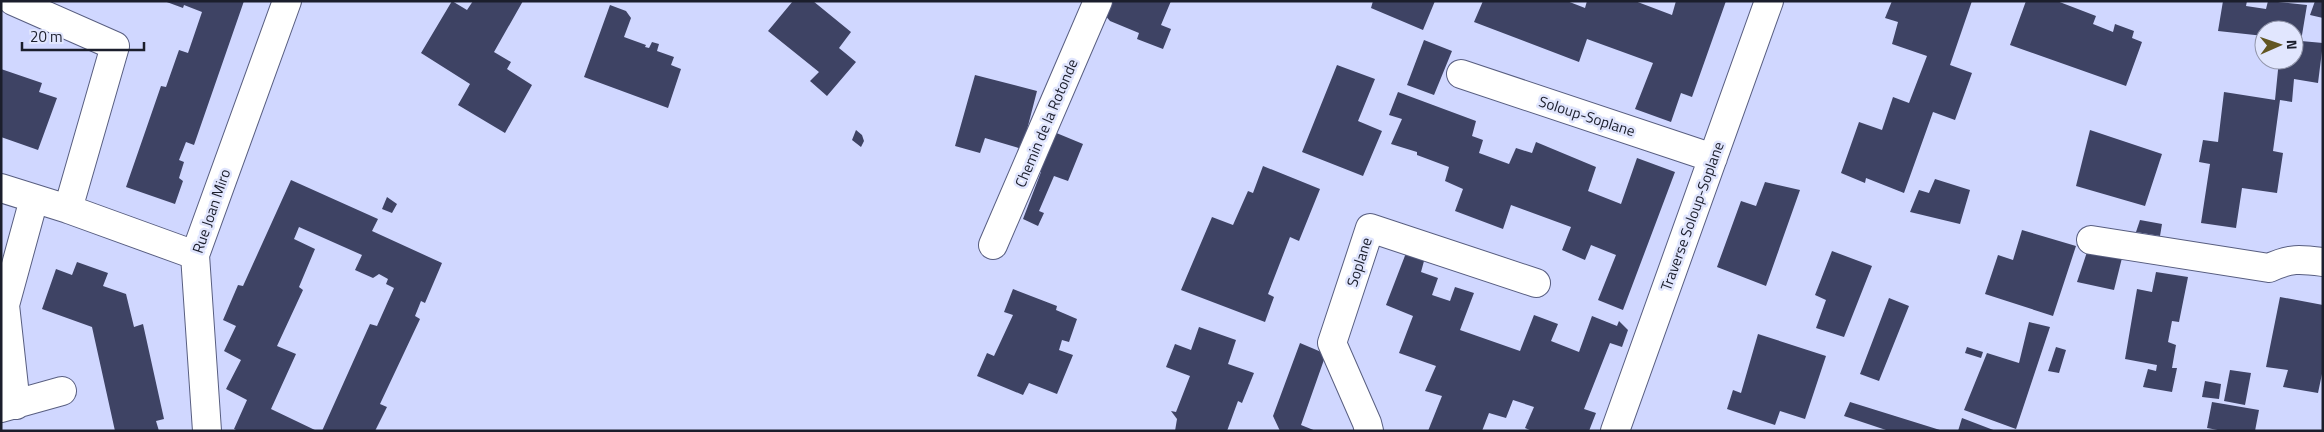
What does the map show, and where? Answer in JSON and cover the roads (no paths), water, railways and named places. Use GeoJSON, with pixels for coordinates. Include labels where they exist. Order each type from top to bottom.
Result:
{"type":"FeatureCollection","features":[{"type":"Feature","properties":{"kind":"street"},"geometry":{"type":"LineString","coordinates":[[13,1],[114,46],[68,209]]}},
{"type":"Feature","properties":{"kind":"street","name":"Rue Joan Miro"},"geometry":{"type":"LineString","coordinates":[[207,431],[194,255],[287,1]]}},
{"type":"Feature","properties":{"kind":"street","name":"Chemin de la Rotonde"},"geometry":{"type":"LineString","coordinates":[[993,245],[1098,1]]}},
{"type":"Feature","properties":{"kind":"street","name":"Traverse Soloup-Soplane"},"geometry":{"type":"LineString","coordinates":[[1615,431],[1769,1]]}},
{"type":"Feature","properties":{"kind":"street","name":"Soloup-Soplane"},"geometry":{"type":"LineString","coordinates":[[1461,74],[1713,158]]}},
{"type":"Feature","properties":{"kind":"street"},"geometry":{"type":"LineString","coordinates":[[1,188],[68,209],[194,255]]}},
{"type":"Feature","properties":{"kind":"street"},"geometry":{"type":"LineString","coordinates":[[34,199],[5,305],[8,407],[62,391]]}},
{"type":"Feature","properties":{"kind":"street","name":"Soplane"},"geometry":{"type":"LineString","coordinates":[[1369,431],[1368,422],[1332,343],[1370,228],[1536,283]]}},
{"type":"Feature","properties":{"kind":"street"},"geometry":{"type":"LineString","coordinates":[[2091,240],[2269,268],[2285,260],[2297,259],[2323,262]]}}]}
